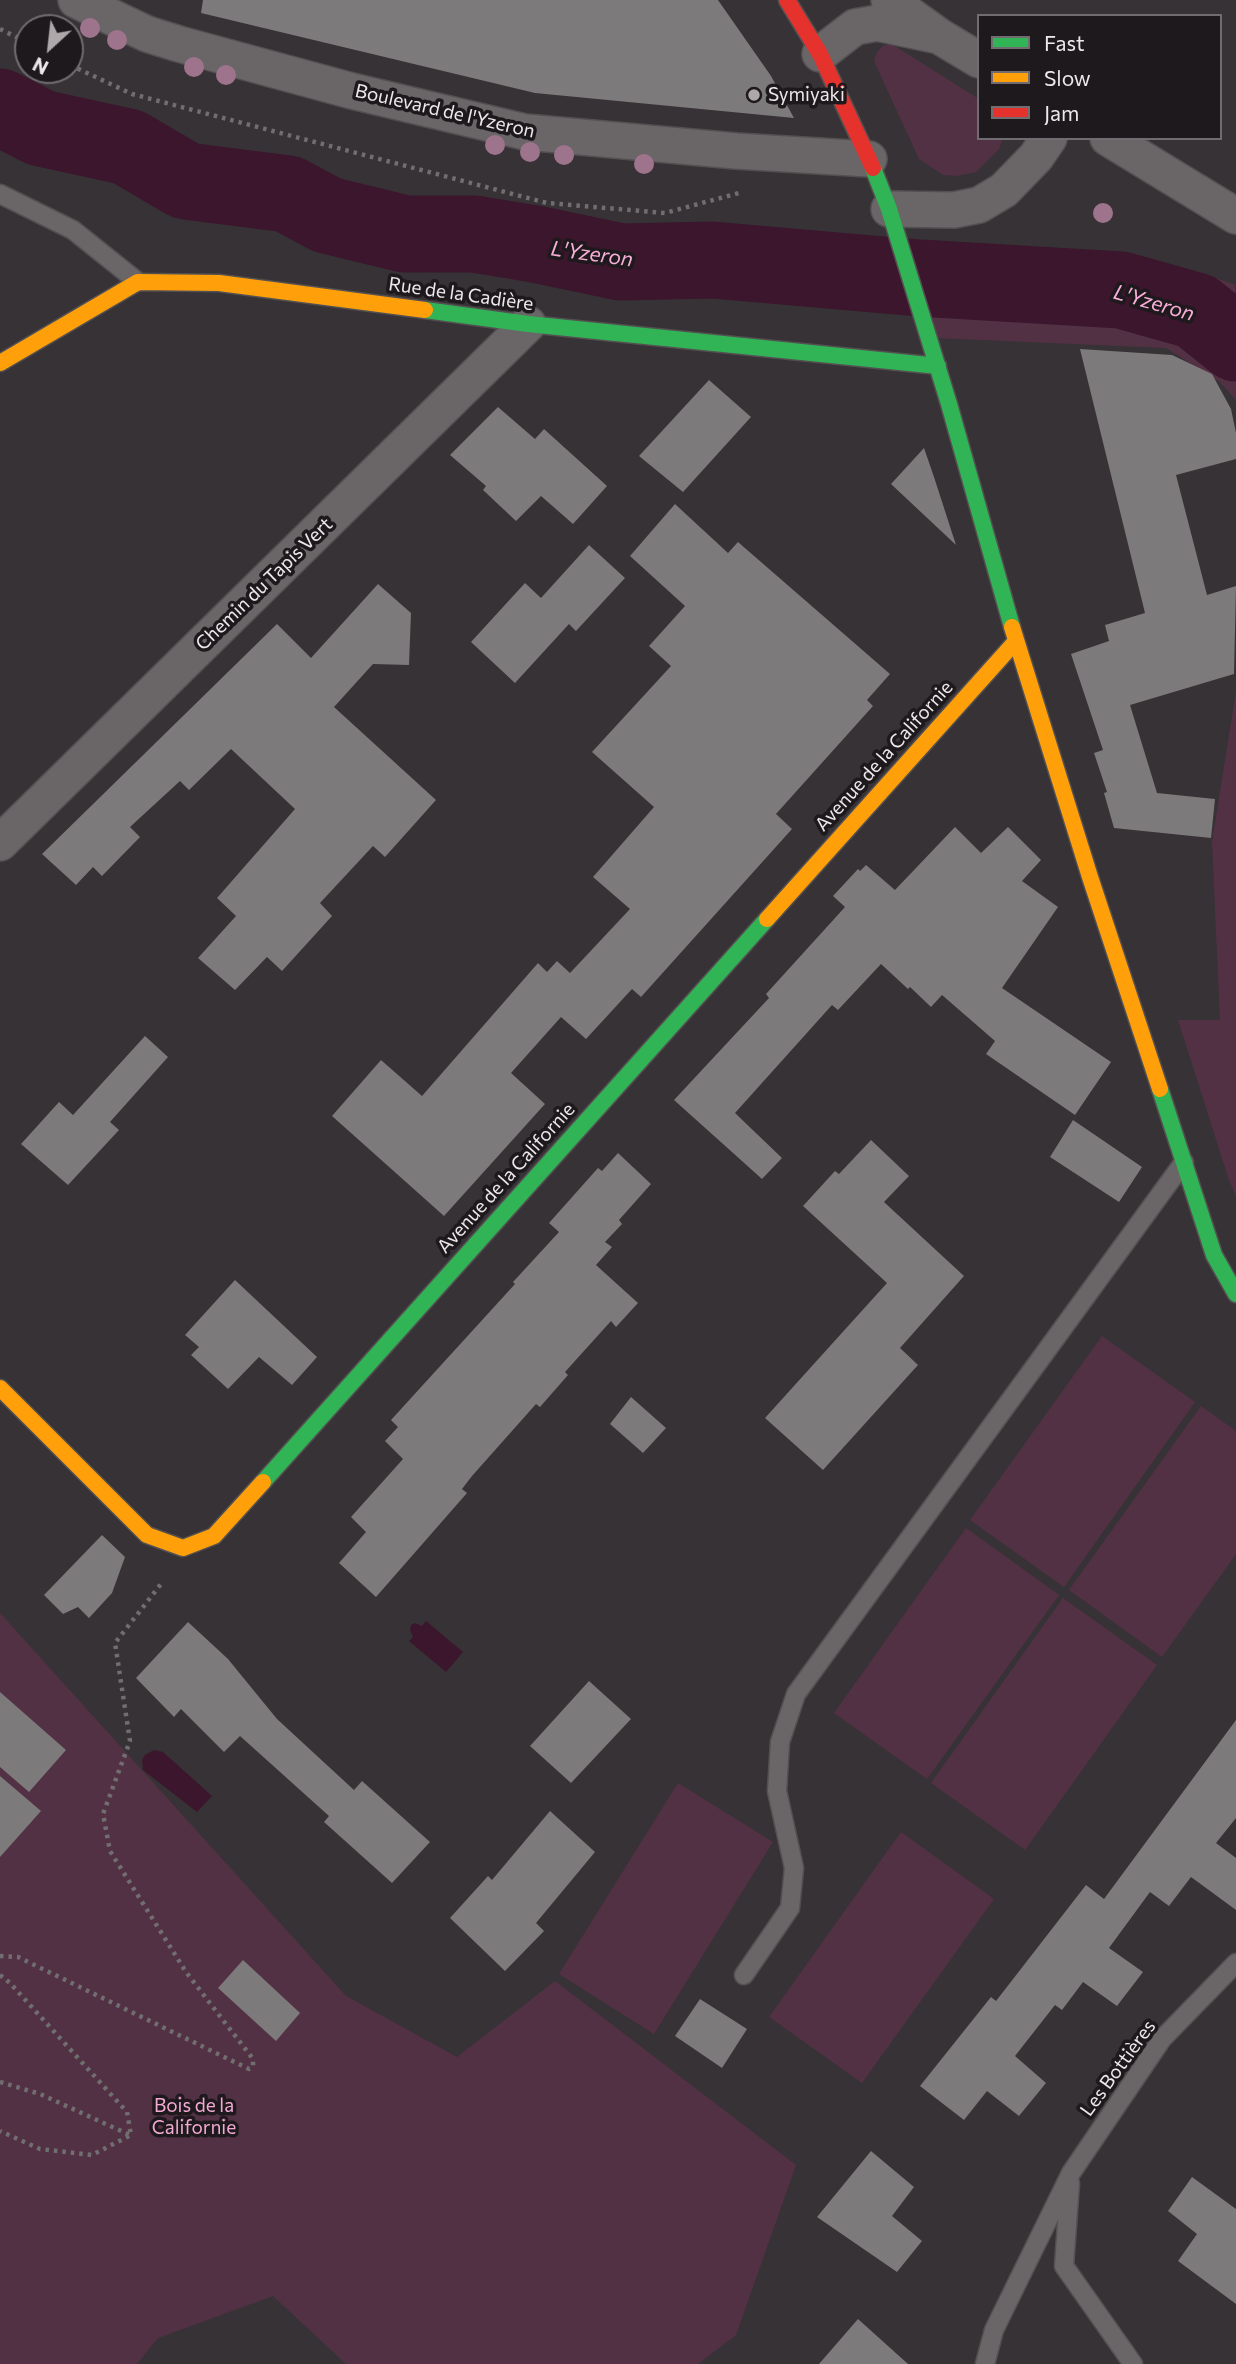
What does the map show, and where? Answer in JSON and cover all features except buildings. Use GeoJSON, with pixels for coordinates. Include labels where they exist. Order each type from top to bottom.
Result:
{"type":"FeatureCollection","features":[{"type":"Feature","properties":{"kind":"street","name":"Boulevard de l'Yzeron"},"geometry":{"type":"LineString","coordinates":[[76,0],[147,34],[179,44],[352,91],[525,132],[736,152],[869,159]]}},
{"type":"Feature","properties":{"kind":"street"},"geometry":{"type":"LineString","coordinates":[[787,0],[820,54],[869,159],[893,223],[938,366],[1016,641],[1090,877],[1214,1255],[1236,1294]]}},
{"type":"Feature","properties":{"kind":"street"},"geometry":{"type":"LineString","coordinates":[[888,0],[977,59]]}},
{"type":"Feature","properties":{"kind":"street"},"geometry":{"type":"LineString","coordinates":[[820,54],[855,27],[877,23],[939,36]]}},
{"type":"Feature","properties":{"kind":"street"},"geometry":{"type":"LineString","coordinates":[[893,223],[979,205],[1004,190],[1036,158],[1048,140]]}},
{"type":"Feature","properties":{"kind":"street"},"geometry":{"type":"LineString","coordinates":[[1111,140],[1236,216]]}},
{"type":"Feature","properties":{"kind":"street"},"geometry":{"type":"LineString","coordinates":[[0,363],[138,282]]}},
{"type":"Feature","properties":{"kind":"street","name":"Rue de la Cadière"},"geometry":{"type":"LineString","coordinates":[[138,282],[219,283],[528,324],[938,366]]}},
{"type":"Feature","properties":{"kind":"street","name":"Chemin du Tapis Vert"},"geometry":{"type":"LineString","coordinates":[[0,843],[528,324]]}},
{"type":"Feature","properties":{"kind":"street","name":"Avenue de la Californie"},"geometry":{"type":"LineString","coordinates":[[0,1388],[147,1535],[183,1548],[214,1536],[1016,641]]}},
{"type":"Feature","properties":{"kind":"lane"},"geometry":{"type":"LineString","coordinates":[[0,194],[73,230],[138,282]]}},
{"type":"Feature","properties":{"kind":"lane"},"geometry":{"type":"LineString","coordinates":[[744,1975],[790,1908],[794,1868],[777,1791],[780,1742],[796,1694],[1184,1162]]}},
{"type":"Feature","properties":{"kind":"lane","name":"Les Bottières"},"geometry":{"type":"LineString","coordinates":[[985,2364],[994,2330],[1070,2173],[1162,2039],[1236,1963]]}},
{"type":"Feature","properties":{"kind":"lane"},"geometry":{"type":"LineString","coordinates":[[1070,2173],[1064,2266],[1133,2364]]}},
{"type":"Feature","properties":{"kind":"path"},"geometry":{"type":"LineString","coordinates":[[84,72],[132,94],[547,203],[665,213],[749,190]]}},
{"type":"Feature","properties":{"kind":"path"},"geometry":{"type":"LineString","coordinates":[[0,1956],[18,1957],[249,2068],[253,2066],[253,2060],[186,1972],[110,1851],[103,1814],[130,1741],[115,1643],[137,1616]]}},
{"type":"Feature","properties":{"kind":"path"},"geometry":{"type":"LineString","coordinates":[[0,1975],[127,2112],[131,2135]]}},
{"type":"Feature","properties":{"kind":"path"},"geometry":{"type":"LineString","coordinates":[[0,2082],[40,2094],[131,2135]]}},
{"type":"Feature","properties":{"kind":"path"},"geometry":{"type":"LineString","coordinates":[[0,2131],[40,2149],[92,2155],[131,2135]]}},
{"type":"Feature","properties":{"kind":"green space"},"geometry":{"type":"Polygon","coordinates":[[[884,45],[893,45],[977,98],[977,140],[1002,140],[999,149],[976,172],[957,176],[943,175],[919,159],[874,61],[877,52],[884,45]]]}},
{"type":"Feature","properties":{"kind":"green space"},"geometry":{"type":"Polygon","coordinates":[[[909,239],[1199,272],[1235,285],[1236,400],[1220,382],[1166,348],[936,338],[909,239]]]}},
{"type":"Feature","properties":{"kind":"green space"},"geometry":{"type":"Polygon","coordinates":[[[1236,691],[1236,1196],[1178,1020],[1220,1020],[1212,842],[1236,691]]]}},
{"type":"Feature","properties":{"kind":"green space"},"geometry":{"type":"Polygon","coordinates":[[[1102,1336],[1195,1402],[1064,1587],[970,1520],[1102,1336]]]}},
{"type":"Feature","properties":{"kind":"green space"},"geometry":{"type":"Polygon","coordinates":[[[1201,1406],[1236,1431],[1236,1554],[1162,1657],[1069,1590],[1201,1406]]]}},
{"type":"Feature","properties":{"kind":"green space"},"geometry":{"type":"Polygon","coordinates":[[[966,1528],[1059,1595],[927,1779],[834,1713],[966,1528]]]}},
{"type":"Feature","properties":{"kind":"green space"},"geometry":{"type":"Polygon","coordinates":[[[1063,1598],[1157,1665],[1025,1850],[931,1783],[1063,1598]]]}},
{"type":"Feature","properties":{"kind":"green space","name":"Bois de la Californie"},"geometry":{"type":"Polygon","coordinates":[[[0,1613],[346,1996],[457,2057],[555,1981],[796,2165],[736,2335],[698,2364],[346,2364],[273,2296],[158,2338],[137,2364],[0,2364],[0,1613]]]}},
{"type":"Feature","properties":{"kind":"green space"},"geometry":{"type":"Polygon","coordinates":[[[678,1783],[773,1842],[654,2034],[559,1974],[678,1783]]]}},
{"type":"Feature","properties":{"kind":"green space"},"geometry":{"type":"Polygon","coordinates":[[[901,1832],[994,1899],[862,2083],[769,2017],[901,1832]]]}},
{"type":"Feature","properties":{"kind":"shaded area"},"geometry":{"type":"Polygon","coordinates":[[[426,1621],[463,1652],[446,1672],[409,1641],[413,1637],[411,1625],[415,1623],[422,1626],[426,1621]]]}},
{"type":"Feature","properties":{"kind":"shaded area"},"geometry":{"type":"Polygon","coordinates":[[[154,1750],[163,1752],[212,1796],[197,1812],[143,1770],[142,1760],[154,1750]]]}},
{"type":"Feature","properties":{"kind":"waterway","name":"L'Yzeron"},"geometry":{"type":"LineString","coordinates":[[0,107],[41,128],[128,147],[186,181],[288,194],[327,215],[405,234],[474,234],[621,262],[712,260],[919,278],[1121,290],[1196,311],[1236,343]]}},
{"type":"Feature","properties":{"kind":"traffic: fast"},"geometry":{"type":"LineString","coordinates":[[873,168],[889,209],[949,404],[1012,627]]}},
{"type":"Feature","properties":{"kind":"traffic: fast"},"geometry":{"type":"LineString","coordinates":[[425,310],[528,324],[938,366]]}},
{"type":"Feature","properties":{"kind":"traffic: fast"},"geometry":{"type":"LineString","coordinates":[[263,1482],[767,919]]}},
{"type":"Feature","properties":{"kind":"traffic: fast"},"geometry":{"type":"LineString","coordinates":[[1160,1089],[1214,1255],[1236,1294]]}},
{"type":"Feature","properties":{"kind":"traffic: slow"},"geometry":{"type":"LineString","coordinates":[[0,363],[138,282],[219,283],[425,310]]}},
{"type":"Feature","properties":{"kind":"traffic: slow"},"geometry":{"type":"LineString","coordinates":[[1012,627],[1160,1089]]}},
{"type":"Feature","properties":{"kind":"traffic: slow"},"geometry":{"type":"LineString","coordinates":[[767,919],[1016,641]]}},
{"type":"Feature","properties":{"kind":"traffic: slow"},"geometry":{"type":"LineString","coordinates":[[0,1388],[147,1535],[183,1548],[214,1536],[263,1482]]}},
{"type":"Feature","properties":{"kind":"traffic: jam"},"geometry":{"type":"LineString","coordinates":[[787,0],[820,54],[873,168]]}},
{"type":"Feature","properties":{"kind":"place","name":"Symiyaki"},"geometry":{"type":"Point","coordinates":[754,95]}}]}
